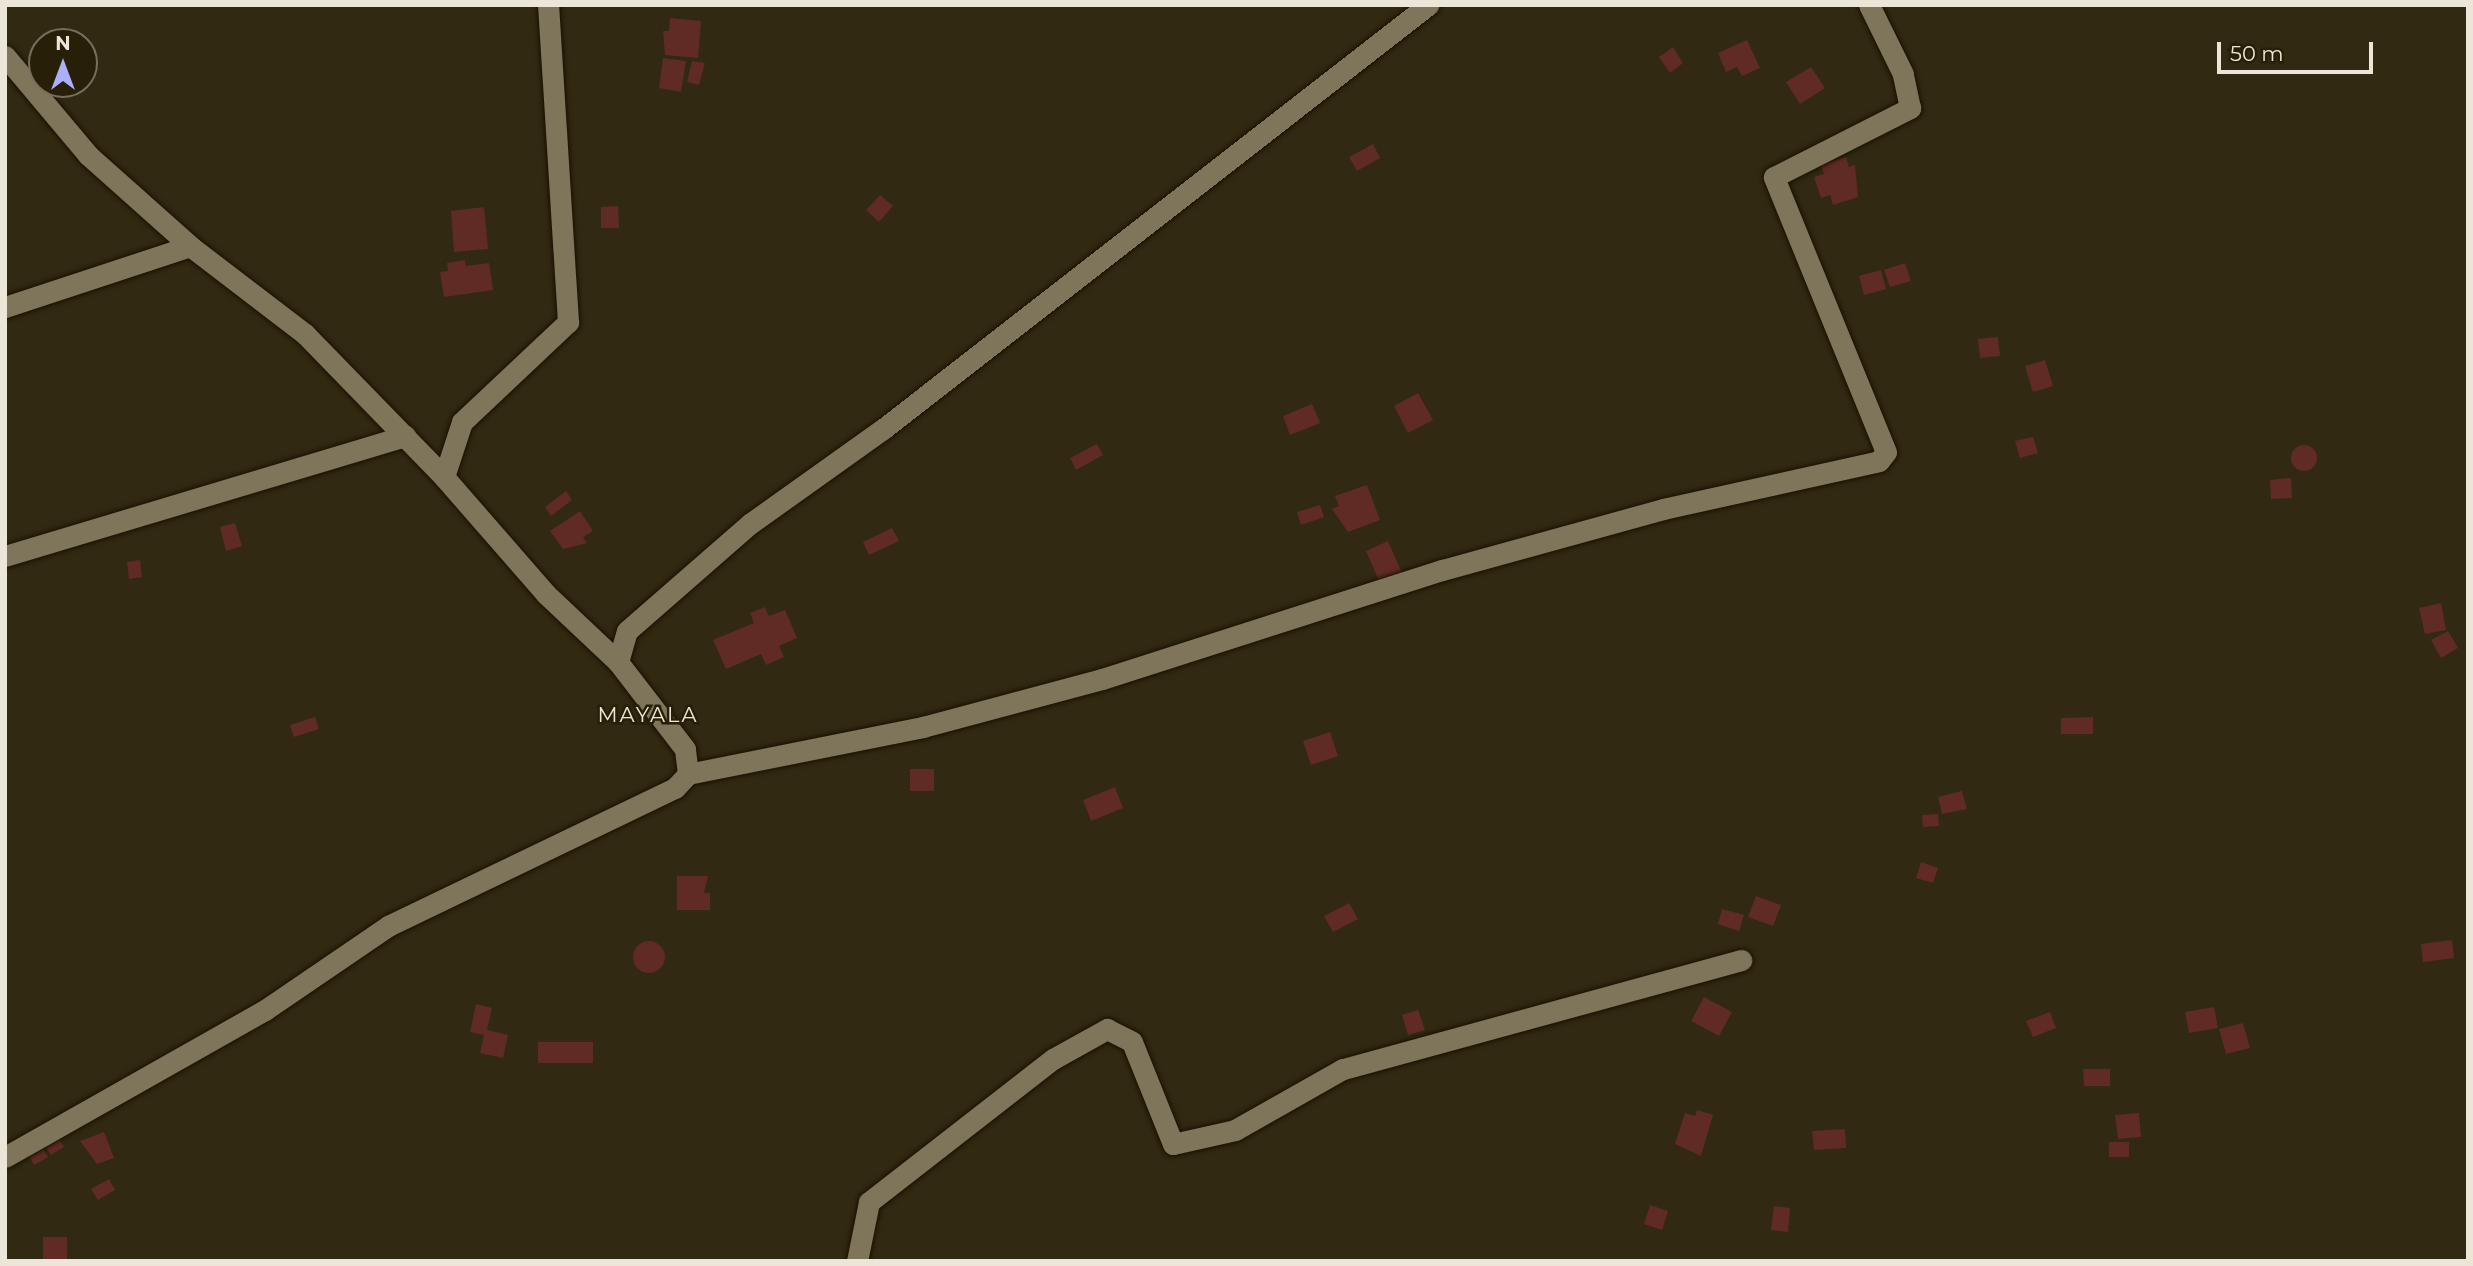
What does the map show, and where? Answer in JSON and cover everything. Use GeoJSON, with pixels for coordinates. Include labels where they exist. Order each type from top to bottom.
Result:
{"type":"FeatureCollection","features":[{"type":"Feature","properties":{"kind":"street"},"geometry":{"type":"LineString","coordinates":[[444,477],[447,453],[462,422],[568,322],[548,5]]}},
{"type":"Feature","properties":{"kind":"street"},"geometry":{"type":"LineString","coordinates":[[618,662],[628,631],[692,570],[1428,5]]}},
{"type":"Feature","properties":{"kind":"street"},"geometry":{"type":"LineString","coordinates":[[5,1157],[265,1010],[388,926],[661,797],[688,774],[923,727],[1102,679],[1455,567],[1663,509],[1879,461],[1886,452],[1774,177],[1910,108],[1903,74],[1869,5]]}},
{"type":"Feature","properties":{"kind":"street"},"geometry":{"type":"LineString","coordinates":[[5,56],[88,155],[190,246],[283,312],[405,436],[546,594],[618,662],[678,735],[688,774]]}},
{"type":"Feature","properties":{"kind":"street"},"geometry":{"type":"LineString","coordinates":[[5,307],[190,246]]}},
{"type":"Feature","properties":{"kind":"street"},"geometry":{"type":"LineString","coordinates":[[5,556],[405,436]]}},
{"type":"Feature","properties":{"kind":"street"},"geometry":{"type":"LineString","coordinates":[[857,1261],[869,1202],[1053,1059],[1107,1029],[1132,1042],[1172,1144],[1235,1130],[1343,1069],[1741,960]]}},
{"type":"Feature","properties":{"kind":"building"},"geometry":{"type":"Polygon","coordinates":[[[670,18],[701,21],[698,58],[665,55],[663,31],[669,31],[670,18]]]}},
{"type":"Feature","properties":{"kind":"building"},"geometry":{"type":"Polygon","coordinates":[[[1747,40],[1760,68],[1742,76],[1737,67],[1726,72],[1718,53],[1747,40]]]}},
{"type":"Feature","properties":{"kind":"building"},"geometry":{"type":"Polygon","coordinates":[[[1673,47],[1683,63],[1670,73],[1659,57],[1673,47]]]}},
{"type":"Feature","properties":{"kind":"building"},"geometry":{"type":"Polygon","coordinates":[[[663,58],[686,61],[681,92],[659,88],[663,58]]]}},
{"type":"Feature","properties":{"kind":"building"},"geometry":{"type":"Polygon","coordinates":[[[692,61],[705,63],[699,85],[687,82],[692,61]]]}},
{"type":"Feature","properties":{"kind":"building"},"geometry":{"type":"Polygon","coordinates":[[[1811,67],[1825,88],[1800,104],[1786,82],[1811,67]]]}},
{"type":"Feature","properties":{"kind":"building"},"geometry":{"type":"Polygon","coordinates":[[[1373,144],[1380,158],[1357,171],[1349,157],[1373,144]]]}},
{"type":"Feature","properties":{"kind":"building"},"geometry":{"type":"Polygon","coordinates":[[[1846,157],[1849,167],[1855,165],[1858,197],[1833,205],[1830,195],[1821,198],[1814,177],[1824,174],[1821,165],[1846,157]]]}},
{"type":"Feature","properties":{"kind":"building"},"geometry":{"type":"Polygon","coordinates":[[[880,195],[893,206],[879,222],[866,210],[880,195]]]}},
{"type":"Feature","properties":{"kind":"building"},"geometry":{"type":"Polygon","coordinates":[[[618,206],[619,228],[601,228],[601,207],[618,206]]]}},
{"type":"Feature","properties":{"kind":"building"},"geometry":{"type":"Polygon","coordinates":[[[484,207],[488,249],[454,252],[451,211],[484,207]]]}},
{"type":"Feature","properties":{"kind":"building"},"geometry":{"type":"Polygon","coordinates":[[[465,260],[466,266],[489,263],[493,290],[444,297],[440,272],[448,271],[447,263],[465,260]]]}},
{"type":"Feature","properties":{"kind":"building"},"geometry":{"type":"Polygon","coordinates":[[[1905,263],[1911,281],[1890,287],[1884,270],[1905,263]]]}},
{"type":"Feature","properties":{"kind":"building"},"geometry":{"type":"Polygon","coordinates":[[[1881,270],[1886,289],[1864,295],[1859,276],[1881,270]]]}},
{"type":"Feature","properties":{"kind":"building"},"geometry":{"type":"Polygon","coordinates":[[[1998,337],[2000,356],[1980,358],[1978,339],[1998,337]]]}},
{"type":"Feature","properties":{"kind":"building"},"geometry":{"type":"Polygon","coordinates":[[[2045,360],[2053,386],[2033,392],[2025,366],[2045,360]]]}},
{"type":"Feature","properties":{"kind":"building"},"geometry":{"type":"Polygon","coordinates":[[[1418,393],[1433,420],[1408,433],[1394,406],[1418,393]]]}},
{"type":"Feature","properties":{"kind":"building"},"geometry":{"type":"Polygon","coordinates":[[[1312,404],[1320,423],[1290,435],[1283,416],[1312,404]]]}},
{"type":"Feature","properties":{"kind":"building"},"geometry":{"type":"Polygon","coordinates":[[[2033,437],[2038,453],[2020,458],[2015,441],[2033,437]]]}},
{"type":"Feature","properties":{"kind":"building"},"geometry":{"type":"Polygon","coordinates":[[[1097,444],[1103,455],[1076,470],[1070,458],[1097,444]]]}},
{"type":"Feature","properties":{"kind":"building"},"geometry":{"type":"Polygon","coordinates":[[[2304,445],[2313,449],[2317,458],[2313,467],[2304,471],[2295,467],[2291,458],[2295,449],[2304,445]]]}},
{"type":"Feature","properties":{"kind":"building"},"geometry":{"type":"Polygon","coordinates":[[[2291,478],[2292,498],[2271,499],[2270,480],[2291,478]]]}},
{"type":"Feature","properties":{"kind":"building"},"geometry":{"type":"Polygon","coordinates":[[[1367,485],[1380,520],[1348,532],[1332,509],[1339,506],[1335,496],[1367,485]]]}},
{"type":"Feature","properties":{"kind":"building"},"geometry":{"type":"Polygon","coordinates":[[[566,491],[572,500],[551,516],[545,507],[566,491]]]}},
{"type":"Feature","properties":{"kind":"building"},"geometry":{"type":"Polygon","coordinates":[[[1320,505],[1324,517],[1301,525],[1297,512],[1320,505]]]}},
{"type":"Feature","properties":{"kind":"building"},"geometry":{"type":"Polygon","coordinates":[[[580,511],[593,531],[583,537],[587,543],[563,549],[550,531],[580,511]]]}},
{"type":"Feature","properties":{"kind":"building"},"geometry":{"type":"Polygon","coordinates":[[[235,523],[242,546],[226,551],[220,527],[235,523]]]}},
{"type":"Feature","properties":{"kind":"building"},"geometry":{"type":"Polygon","coordinates":[[[892,528],[899,541],[869,555],[863,542],[892,528]]]}},
{"type":"Feature","properties":{"kind":"building"},"geometry":{"type":"Polygon","coordinates":[[[1388,541],[1402,573],[1380,583],[1366,551],[1388,541]]]}},
{"type":"Feature","properties":{"kind":"building"},"geometry":{"type":"Polygon","coordinates":[[[140,560],[142,577],[129,579],[127,562],[140,560]]]}},
{"type":"Feature","properties":{"kind":"building"},"geometry":{"type":"Polygon","coordinates":[[[2441,603],[2446,630],[2425,634],[2419,608],[2441,603]]]}},
{"type":"Feature","properties":{"kind":"building"},"geometry":{"type":"Polygon","coordinates":[[[765,607],[769,616],[785,610],[797,638],[779,646],[784,657],[766,665],[761,654],[726,669],[713,640],[754,623],[750,613],[765,607]]]}},
{"type":"Feature","properties":{"kind":"building"},"geometry":{"type":"Polygon","coordinates":[[[2448,631],[2458,648],[2441,658],[2431,640],[2448,631]]]}},
{"type":"Feature","properties":{"kind":"building"},"geometry":{"type":"Polygon","coordinates":[[[315,717],[319,729],[294,737],[290,725],[315,717]]]}},
{"type":"Feature","properties":{"kind":"building"},"geometry":{"type":"Polygon","coordinates":[[[2093,717],[2093,734],[2061,734],[2061,718],[2093,717]]]}},
{"type":"Feature","properties":{"kind":"building"},"geometry":{"type":"Polygon","coordinates":[[[1330,732],[1338,756],[1311,765],[1303,741],[1330,732]]]}},
{"type":"Feature","properties":{"kind":"building"},"geometry":{"type":"Polygon","coordinates":[[[910,769],[934,769],[934,791],[910,791],[910,769]]]}},
{"type":"Feature","properties":{"kind":"building"},"geometry":{"type":"Polygon","coordinates":[[[1115,787],[1123,808],[1091,821],[1083,800],[1115,787]]]}},
{"type":"Feature","properties":{"kind":"building"},"geometry":{"type":"Polygon","coordinates":[[[1962,791],[1967,809],[1942,814],[1938,797],[1962,791]]]}},
{"type":"Feature","properties":{"kind":"building"},"geometry":{"type":"Polygon","coordinates":[[[1938,814],[1939,826],[1923,827],[1922,815],[1938,814]]]}},
{"type":"Feature","properties":{"kind":"building"},"geometry":{"type":"Polygon","coordinates":[[[1921,862],[1938,868],[1933,883],[1916,878],[1921,862]]]}},
{"type":"Feature","properties":{"kind":"building"},"geometry":{"type":"Polygon","coordinates":[[[677,876],[708,876],[704,893],[710,893],[710,910],[677,910],[677,876]]]}},
{"type":"Feature","properties":{"kind":"building"},"geometry":{"type":"Polygon","coordinates":[[[1756,896],[1781,905],[1773,926],[1748,917],[1756,896]]]}},
{"type":"Feature","properties":{"kind":"building"},"geometry":{"type":"Polygon","coordinates":[[[1349,903],[1358,919],[1333,932],[1324,916],[1349,903]]]}},
{"type":"Feature","properties":{"kind":"building"},"geometry":{"type":"Polygon","coordinates":[[[1722,909],[1744,915],[1739,931],[1718,924],[1722,909]]]}},
{"type":"Feature","properties":{"kind":"building"},"geometry":{"type":"Polygon","coordinates":[[[2452,940],[2454,958],[2423,962],[2421,944],[2452,940]]]}},
{"type":"Feature","properties":{"kind":"building"},"geometry":{"type":"Polygon","coordinates":[[[649,941],[660,946],[665,957],[660,968],[649,973],[638,968],[633,957],[638,946],[649,941]]]}},
{"type":"Feature","properties":{"kind":"building"},"geometry":{"type":"Polygon","coordinates":[[[1704,997],[1732,1012],[1719,1036],[1691,1021],[1704,997]]]}},
{"type":"Feature","properties":{"kind":"building"},"geometry":{"type":"Polygon","coordinates":[[[476,1004],[492,1008],[487,1030],[508,1035],[503,1058],[480,1053],[484,1035],[470,1032],[476,1004]]]}},
{"type":"Feature","properties":{"kind":"building"},"geometry":{"type":"Polygon","coordinates":[[[2214,1007],[2218,1028],[2189,1033],[2185,1012],[2214,1007]]]}},
{"type":"Feature","properties":{"kind":"building"},"geometry":{"type":"Polygon","coordinates":[[[1418,1010],[1425,1030],[1408,1035],[1402,1015],[1418,1010]]]}},
{"type":"Feature","properties":{"kind":"building"},"geometry":{"type":"Polygon","coordinates":[[[2050,1012],[2056,1028],[2033,1037],[2026,1021],[2050,1012]]]}},
{"type":"Feature","properties":{"kind":"building"},"geometry":{"type":"Polygon","coordinates":[[[2243,1023],[2250,1048],[2226,1054],[2219,1029],[2243,1023]]]}},
{"type":"Feature","properties":{"kind":"building"},"geometry":{"type":"Polygon","coordinates":[[[538,1042],[593,1042],[593,1063],[538,1063],[538,1042]]]}},
{"type":"Feature","properties":{"kind":"building"},"geometry":{"type":"Polygon","coordinates":[[[2083,1069],[2110,1069],[2110,1086],[2084,1086],[2083,1069]]]}},
{"type":"Feature","properties":{"kind":"building"},"geometry":{"type":"Polygon","coordinates":[[[1697,1110],[1713,1115],[1701,1156],[1675,1144],[1685,1113],[1695,1116],[1697,1110]]]}},
{"type":"Feature","properties":{"kind":"building"},"geometry":{"type":"Polygon","coordinates":[[[2139,1113],[2141,1137],[2118,1139],[2115,1115],[2139,1113]]]}},
{"type":"Feature","properties":{"kind":"building"},"geometry":{"type":"Polygon","coordinates":[[[1845,1129],[1846,1148],[1814,1150],[1812,1131],[1845,1129]]]}},
{"type":"Feature","properties":{"kind":"building"},"geometry":{"type":"Polygon","coordinates":[[[104,1132],[114,1158],[97,1164],[80,1141],[104,1132]]]}},
{"type":"Feature","properties":{"kind":"building"},"geometry":{"type":"Polygon","coordinates":[[[58,1137],[64,1147],[51,1155],[44,1145],[58,1137]]]}},
{"type":"Feature","properties":{"kind":"building"},"geometry":{"type":"Polygon","coordinates":[[[2109,1142],[2129,1142],[2129,1157],[2109,1157],[2109,1142]]]}},
{"type":"Feature","properties":{"kind":"building"},"geometry":{"type":"Polygon","coordinates":[[[41,1146],[48,1157],[34,1165],[28,1155],[41,1146]]]}},
{"type":"Feature","properties":{"kind":"building"},"geometry":{"type":"Polygon","coordinates":[[[109,1179],[115,1190],[98,1200],[91,1189],[109,1179]]]}},
{"type":"Feature","properties":{"kind":"building"},"geometry":{"type":"Polygon","coordinates":[[[1650,1205],[1668,1211],[1662,1230],[1644,1224],[1650,1205]]]}},
{"type":"Feature","properties":{"kind":"building"},"geometry":{"type":"Polygon","coordinates":[[[1774,1206],[1790,1208],[1788,1232],[1771,1230],[1774,1206]]]}},
{"type":"Feature","properties":{"kind":"building"},"geometry":{"type":"Polygon","coordinates":[[[43,1237],[67,1237],[67,1259],[43,1260],[43,1237]]]}},
{"type":"Feature","properties":{"kind":"district","name":"MAYALA"},"geometry":{"type":"Point","coordinates":[648,715]}}]}
